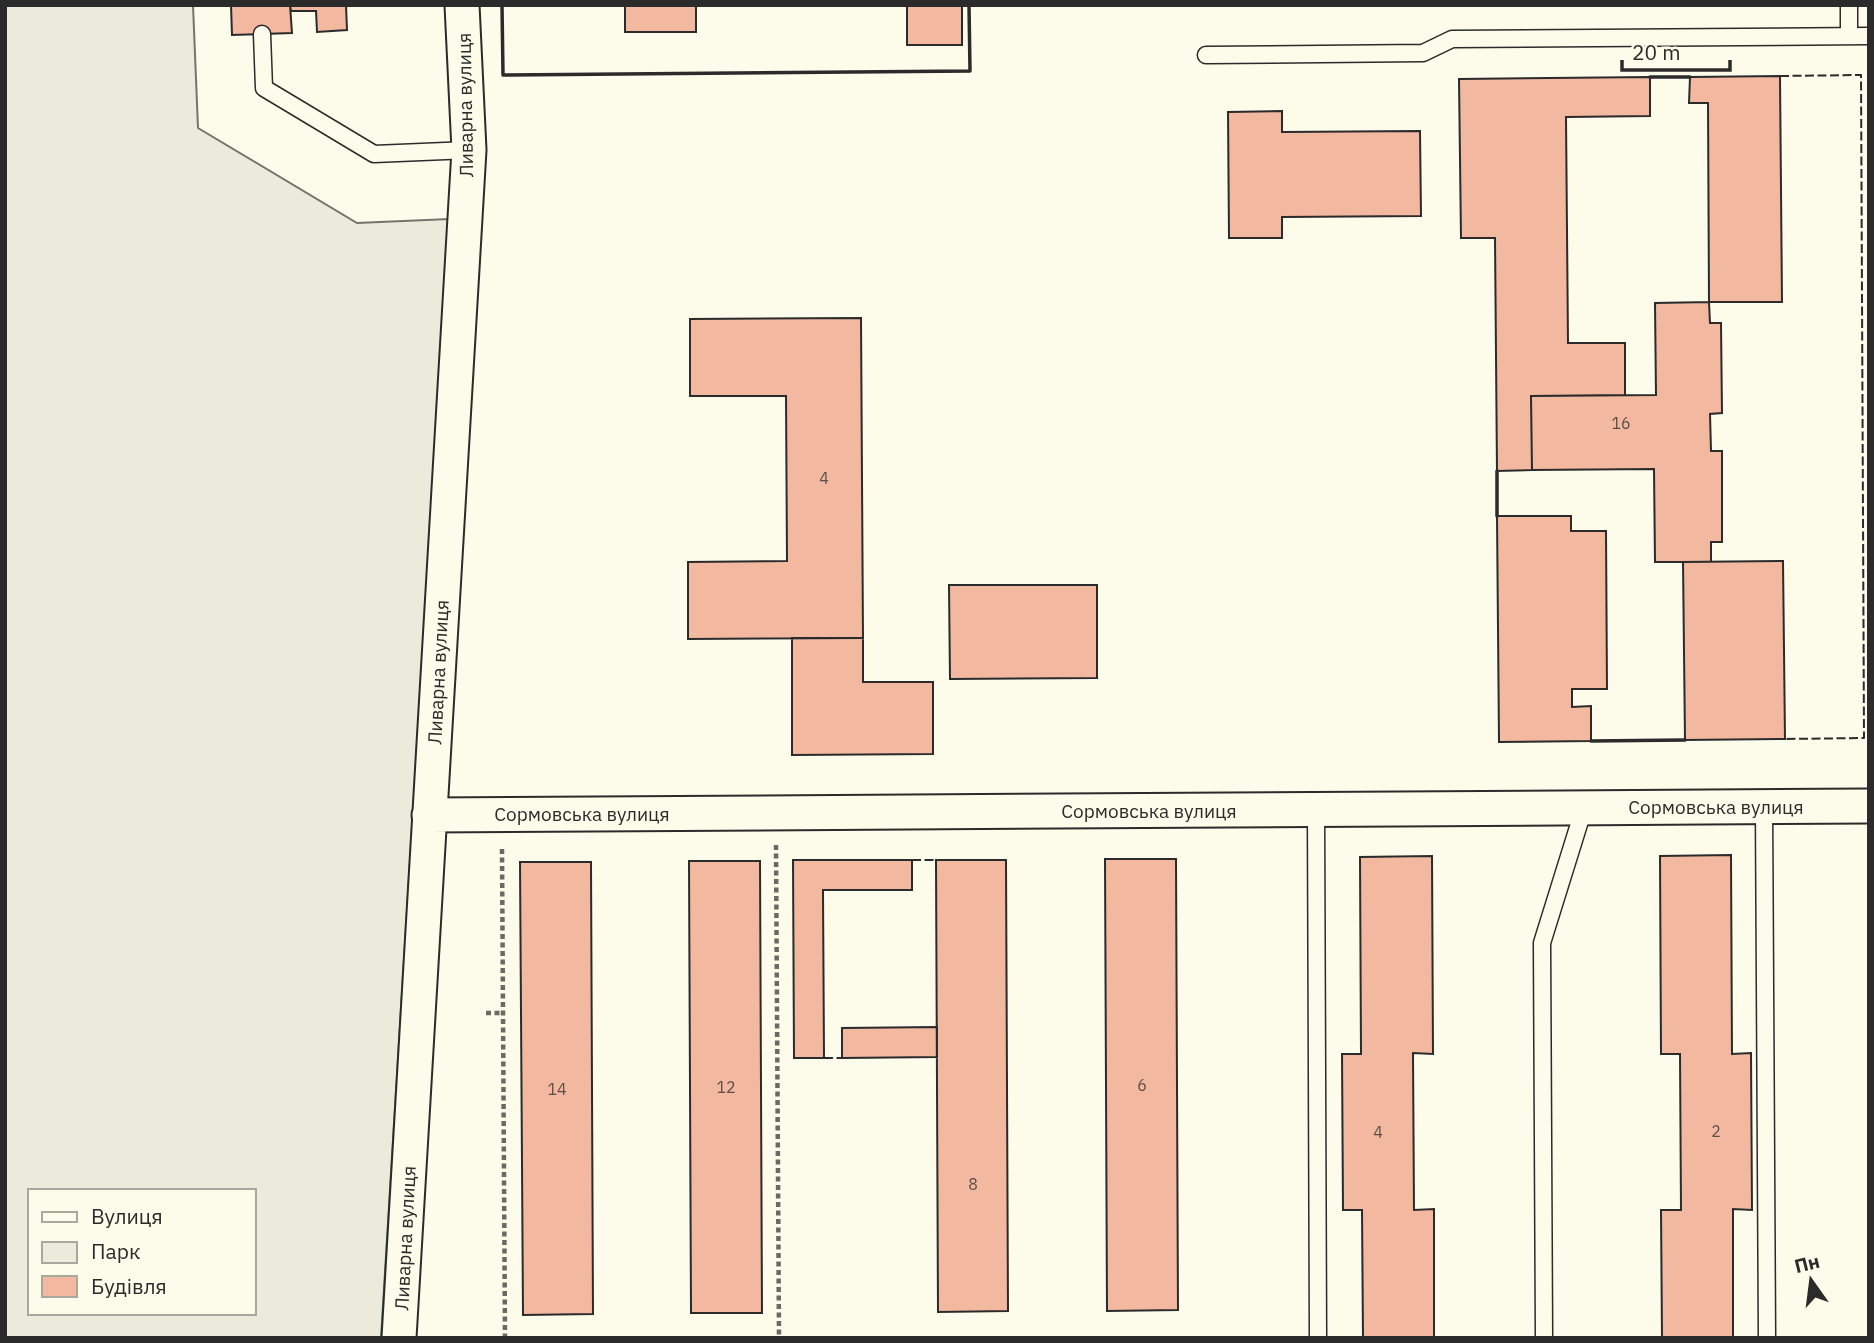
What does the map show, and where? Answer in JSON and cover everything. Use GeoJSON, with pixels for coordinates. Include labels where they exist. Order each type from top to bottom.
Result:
{"type":"FeatureCollection","features":[{"type":"Feature","properties":{"kind":"street","name":"Ливарна вулиця"},"geometry":{"type":"LineString","coordinates":[[399,1338],[468,150],[462,5]]}},
{"type":"Feature","properties":{"kind":"street","name":"Сормовська вулиця"},"geometry":{"type":"LineString","coordinates":[[429,815],[1869,806]]}},
{"type":"Feature","properties":{"kind":"lane"},"geometry":{"type":"LineString","coordinates":[[1849,5],[1849,36]]}},
{"type":"Feature","properties":{"kind":"lane"},"geometry":{"type":"LineString","coordinates":[[262,34],[264,88],[374,154],[468,150]]}},
{"type":"Feature","properties":{"kind":"lane"},"geometry":{"type":"LineString","coordinates":[[1206,55],[1423,53],[1452,39],[1869,36]]}},
{"type":"Feature","properties":{"kind":"lane"},"geometry":{"type":"LineString","coordinates":[[1764,807],[1766,1338]]}},
{"type":"Feature","properties":{"kind":"lane"},"geometry":{"type":"LineString","coordinates":[[1544,1338],[1542,943],[1584,808]]}},
{"type":"Feature","properties":{"kind":"lane"},"geometry":{"type":"LineString","coordinates":[[1316,810],[1318,1338]]}},
{"type":"Feature","properties":{"kind":"path"},"geometry":{"type":"LineString","coordinates":[[776,813],[779,1338]]}},
{"type":"Feature","properties":{"kind":"path"},"geometry":{"type":"LineString","coordinates":[[502,815],[505,1338]]}},
{"type":"Feature","properties":{"kind":"path"},"geometry":{"type":"LineString","coordinates":[[486,1013],[503,1013]]}},
{"type":"Feature","properties":{"kind":"green space"},"geometry":{"type":"Polygon","coordinates":[[[5,5],[193,5],[198,128],[357,223],[449,219],[381,1338],[5,1338],[5,5]]]}},
{"type":"Feature","properties":{"kind":"building"},"geometry":{"type":"Polygon","coordinates":[[[231,5],[290,5],[292,33],[232,35],[231,5]]]}},
{"type":"Feature","properties":{"kind":"building"},"geometry":{"type":"Polygon","coordinates":[[[290,5],[346,5],[347,30],[317,32],[316,11],[291,11],[290,5]]]}},
{"type":"Feature","properties":{"kind":"building"},"geometry":{"type":"Polygon","coordinates":[[[625,5],[696,5],[696,32],[625,32],[625,5]]]}},
{"type":"Feature","properties":{"kind":"building"},"geometry":{"type":"Polygon","coordinates":[[[907,5],[962,5],[962,45],[907,45],[907,5]]]}},
{"type":"Feature","properties":{"kind":"building"},"geometry":{"type":"Polygon","coordinates":[[[1780,76],[1782,302],[1709,302],[1708,103],[1689,103],[1690,77],[1780,76]]]}},
{"type":"Feature","properties":{"kind":"building"},"geometry":{"type":"Polygon","coordinates":[[[1650,77],[1650,116],[1566,117],[1568,343],[1625,343],[1625,395],[1531,396],[1532,470],[1497,471],[1495,238],[1461,238],[1459,79],[1650,77]]]}},
{"type":"Feature","properties":{"kind":"building"},"geometry":{"type":"Polygon","coordinates":[[[1282,111],[1282,132],[1420,131],[1421,216],[1282,217],[1282,238],[1229,238],[1228,112],[1282,111]]]}},
{"type":"Feature","properties":{"kind":"building"},"geometry":{"type":"Polygon","coordinates":[[[1709,302],[1710,323],[1721,323],[1722,413],[1710,414],[1711,451],[1722,451],[1722,542],[1711,542],[1711,562],[1655,562],[1654,469],[1532,470],[1531,396],[1656,395],[1655,303],[1709,302]]]}},
{"type":"Feature","properties":{"kind":"building"},"geometry":{"type":"Polygon","coordinates":[[[861,318],[863,638],[688,639],[688,562],[787,561],[786,396],[690,396],[690,319],[861,318]]]}},
{"type":"Feature","properties":{"kind":"building"},"geometry":{"type":"Polygon","coordinates":[[[1497,516],[1571,516],[1571,531],[1606,531],[1607,689],[1572,689],[1572,707],[1591,706],[1591,741],[1499,742],[1497,516]]]}},
{"type":"Feature","properties":{"kind":"building"},"geometry":{"type":"Polygon","coordinates":[[[1783,561],[1785,739],[1685,740],[1683,562],[1783,561]]]}},
{"type":"Feature","properties":{"kind":"building"},"geometry":{"type":"Polygon","coordinates":[[[949,585],[1097,585],[1097,678],[950,679],[949,585]]]}},
{"type":"Feature","properties":{"kind":"building"},"geometry":{"type":"Polygon","coordinates":[[[792,638],[863,638],[863,682],[933,682],[933,754],[792,755],[792,638]]]}},
{"type":"Feature","properties":{"kind":"building"},"geometry":{"type":"Polygon","coordinates":[[[1731,855],[1732,1054],[1751,1053],[1752,1210],[1733,1209],[1733,1338],[1662,1338],[1661,1210],[1681,1210],[1680,1054],[1661,1054],[1660,856],[1731,855]]]}},
{"type":"Feature","properties":{"kind":"building"},"geometry":{"type":"Polygon","coordinates":[[[1432,856],[1433,1054],[1413,1053],[1414,1210],[1434,1209],[1434,1338],[1363,1338],[1362,1210],[1343,1210],[1342,1054],[1361,1054],[1360,857],[1432,856]]]}},
{"type":"Feature","properties":{"kind":"building"},"geometry":{"type":"Polygon","coordinates":[[[1105,859],[1176,859],[1178,1310],[1107,1311],[1105,859]]]}},
{"type":"Feature","properties":{"kind":"building"},"geometry":{"type":"Polygon","coordinates":[[[793,860],[912,860],[912,890],[823,890],[824,1058],[794,1058],[793,860]]]}},
{"type":"Feature","properties":{"kind":"building"},"geometry":{"type":"Polygon","coordinates":[[[936,860],[1006,860],[1008,1311],[938,1312],[936,860]]]}},
{"type":"Feature","properties":{"kind":"building"},"geometry":{"type":"Polygon","coordinates":[[[689,861],[760,861],[762,1313],[691,1313],[689,861]]]}},
{"type":"Feature","properties":{"kind":"building"},"geometry":{"type":"Polygon","coordinates":[[[520,862],[591,862],[593,1314],[523,1315],[520,862]]]}},
{"type":"Feature","properties":{"kind":"building"},"geometry":{"type":"Polygon","coordinates":[[[937,1027],[937,1057],[842,1058],[842,1028],[937,1027]]]}},
{"type":"Feature","properties":{"kind":"fence"},"geometry":{"type":"LineString","coordinates":[[1780,76],[1861,75],[1864,738],[1785,739]]}},
{"type":"Feature","properties":{"kind":"fence"},"geometry":{"type":"LineString","coordinates":[[912,860],[936,860]]}},
{"type":"Feature","properties":{"kind":"fence"},"geometry":{"type":"LineString","coordinates":[[824,1058],[842,1058]]}},
{"type":"Feature","properties":{"kind":"wall"},"geometry":{"type":"LineString","coordinates":[[502,5],[503,75],[970,71],[969,5]]}},
{"type":"Feature","properties":{"kind":"wall"},"geometry":{"type":"LineString","coordinates":[[1650,77],[1690,77]]}},
{"type":"Feature","properties":{"kind":"wall"},"geometry":{"type":"LineString","coordinates":[[1497,471],[1497,516]]}},
{"type":"Feature","properties":{"kind":"wall"},"geometry":{"type":"LineString","coordinates":[[1591,741],[1685,740]]}}]}
